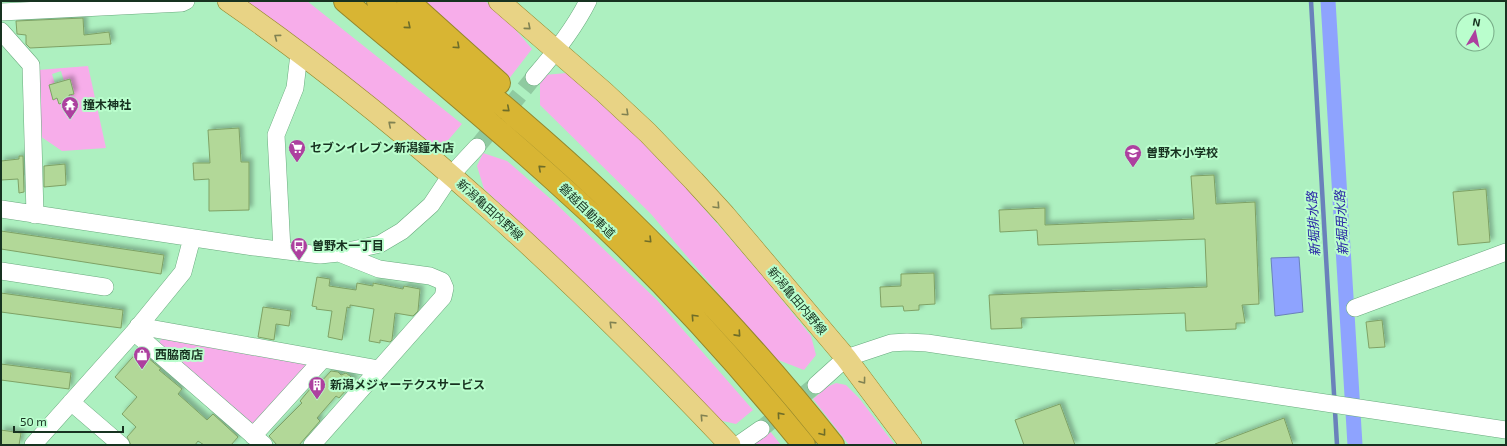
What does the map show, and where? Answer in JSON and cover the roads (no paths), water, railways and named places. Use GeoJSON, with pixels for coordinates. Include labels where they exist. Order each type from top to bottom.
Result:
{"type":"FeatureCollection","features":[{"type":"Feature","properties":{"kind":"highway"},"geometry":{"type":"LineString","coordinates":[[333,1],[438,79]]}},
{"type":"Feature","properties":{"kind":"highway","name":"磐越自動車道"},"geometry":{"type":"LineString","coordinates":[[345,1],[554,179],[654,276],[721,346],[804,445]]}},
{"type":"Feature","properties":{"kind":"highway","name":"磐越自動車道"},"geometry":{"type":"LineString","coordinates":[[378,1],[505,107],[621,212],[738,333],[833,445]]}},
{"type":"Feature","properties":{"kind":"highway"},"geometry":{"type":"LineString","coordinates":[[408,1],[575,152],[621,212]]}},
{"type":"Feature","properties":{"kind":"main road","name":"新潟亀田内野線"},"geometry":{"type":"LineString","coordinates":[[228,1],[375,111],[451,175],[548,262],[654,365],[730,445]]}},
{"type":"Feature","properties":{"kind":"main road","name":"新潟亀田内野線"},"geometry":{"type":"LineString","coordinates":[[499,1],[648,133],[694,181],[725,215],[846,358],[911,445]]}},
{"type":"Feature","properties":{"kind":"street"},"geometry":{"type":"LineString","coordinates":[[1,12],[182,3],[186,1]]}},
{"type":"Feature","properties":{"kind":"street"},"geometry":{"type":"LineString","coordinates":[[534,77],[557,52],[581,16],[588,1]]}},
{"type":"Feature","properties":{"kind":"street"},"geometry":{"type":"LineString","coordinates":[[1,31],[31,65],[35,215]]}},
{"type":"Feature","properties":{"kind":"street"},"geometry":{"type":"LineString","coordinates":[[282,250],[276,135],[295,88],[299,54]]}},
{"type":"Feature","properties":{"kind":"street"},"geometry":{"type":"LineString","coordinates":[[1,209],[320,256],[380,244],[402,231],[431,205],[451,175],[477,147]]}},
{"type":"Feature","properties":{"kind":"street"},"geometry":{"type":"LineString","coordinates":[[33,445],[136,329],[182,272],[192,238]]}},
{"type":"Feature","properties":{"kind":"street"},"geometry":{"type":"LineString","coordinates":[[1355,308],[1506,252]]}},
{"type":"Feature","properties":{"kind":"street"},"geometry":{"type":"LineString","coordinates":[[312,445],[443,297],[445,288],[442,281],[430,276],[380,268],[339,253]]}},
{"type":"Feature","properties":{"kind":"street"},"geometry":{"type":"LineString","coordinates":[[1,271],[105,287]]}},
{"type":"Feature","properties":{"kind":"street"},"geometry":{"type":"LineString","coordinates":[[136,329],[379,369]]}},
{"type":"Feature","properties":{"kind":"street"},"geometry":{"type":"LineString","coordinates":[[136,329],[259,440],[323,359]]}},
{"type":"Feature","properties":{"kind":"street"},"geometry":{"type":"LineString","coordinates":[[816,385],[846,358],[891,343],[927,343],[1505,429]]}},
{"type":"Feature","properties":{"kind":"street"},"geometry":{"type":"LineString","coordinates":[[71,402],[121,445]]}},
{"type":"Feature","properties":{"kind":"street"},"geometry":{"type":"LineString","coordinates":[[738,445],[761,429]]}},
{"type":"Feature","properties":{"kind":"water"},"geometry":{"type":"Polygon","coordinates":[[[1299,257],[1303,312],[1275,316],[1271,258],[1299,257]]]}},
{"type":"Feature","properties":{"kind":"waterway","name":"新堀排水路"},"geometry":{"type":"LineString","coordinates":[[1311,1],[1337,445]]}},
{"type":"Feature","properties":{"kind":"waterway","name":"新堀用水路"},"geometry":{"type":"LineString","coordinates":[[1328,1],[1355,445]]}},
{"type":"Feature","properties":{"kind":"tunnel"},"geometry":{"type":"LineString","coordinates":[[477,147],[534,77]]}},
{"type":"Feature","properties":{"kind":"tunnel"},"geometry":{"type":"LineString","coordinates":[[761,429],[816,385]]}},
{"type":"Feature","properties":{"kind":"place","name":"撞木神社"},"geometry":{"type":"Point","coordinates":[70,120]}},
{"type":"Feature","properties":{"kind":"place","name":"セブンイレブン新潟鐘木店"},"geometry":{"type":"Point","coordinates":[297,163]}},
{"type":"Feature","properties":{"kind":"place","name":"曽野木小学校"},"geometry":{"type":"Point","coordinates":[1133,168]}},
{"type":"Feature","properties":{"kind":"place","name":"曽野木一丁目"},"geometry":{"type":"Point","coordinates":[299,261]}},
{"type":"Feature","properties":{"kind":"place","name":"西脇商店"},"geometry":{"type":"Point","coordinates":[142,370]}},
{"type":"Feature","properties":{"kind":"place","name":"新潟メジャーテクスサービス"},"geometry":{"type":"Point","coordinates":[317,400]}}]}
